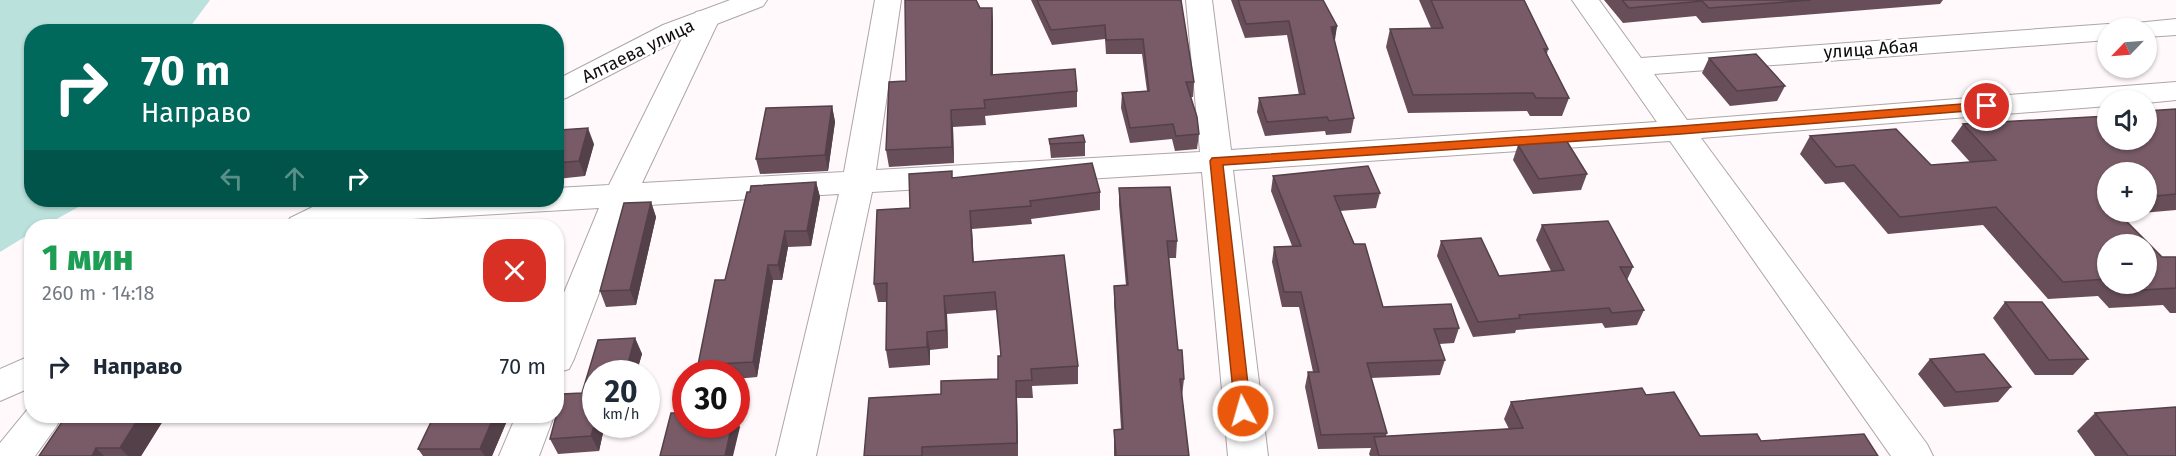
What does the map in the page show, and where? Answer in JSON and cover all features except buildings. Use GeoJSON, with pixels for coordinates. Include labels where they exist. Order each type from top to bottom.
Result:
{"type":"FeatureCollection","features":[{"type":"Feature","properties":{"kind":"street","name":"Алтаева улица"},"geometry":{"type":"LineString","coordinates":[[564,88],[673,31],[754,0]]}},
{"type":"Feature","properties":{"kind":"street"},"geometry":{"type":"LineString","coordinates":[[796,456],[858,181],[888,0]]}},
{"type":"Feature","properties":{"kind":"street"},"geometry":{"type":"LineString","coordinates":[[1199,0],[1248,456]]}},
{"type":"Feature","properties":{"kind":"street"},"geometry":{"type":"LineString","coordinates":[[1585,0],[1681,130],[1913,456]]}},
{"type":"Feature","properties":{"kind":"street"},"geometry":{"type":"LineString","coordinates":[[564,338],[620,195],[706,18]]}},
{"type":"Feature","properties":{"kind":"street"},"geometry":{"type":"LineString","coordinates":[[2157,28],[2176,27]]}},
{"type":"Feature","properties":{"kind":"street","name":"улица Абая"},"geometry":{"type":"LineString","coordinates":[[1634,67],[2097,33]]}},
{"type":"Feature","properties":{"kind":"street"},"geometry":{"type":"LineString","coordinates":[[564,198],[1216,161],[1681,130],[2176,91]]}},
{"type":"Feature","properties":{"kind":"street"},"geometry":{"type":"LineString","coordinates":[[328,213],[431,207]]}},
{"type":"Feature","properties":{"kind":"street"},"geometry":{"type":"LineString","coordinates":[[0,386],[24,373]]}},
{"type":"Feature","properties":{"kind":"street"},"geometry":{"type":"LineString","coordinates":[[13,456],[39,423]]}},
{"type":"Feature","properties":{"kind":"street"},"geometry":{"type":"LineString","coordinates":[[519,456],[532,423]]}},
{"type":"Feature","properties":{"kind":"water"},"geometry":{"type":"Polygon","coordinates":[[[0,0],[210,0],[192,24],[24,24],[24,207],[78,207],[57,219],[24,219],[24,237],[0,252],[0,0]]]}},
{"type":"Feature","properties":{"kind":"route"},"geometry":{"type":"LineString","coordinates":[[1243,411],[1216,161],[1681,130],[1987,106]]}}]}
